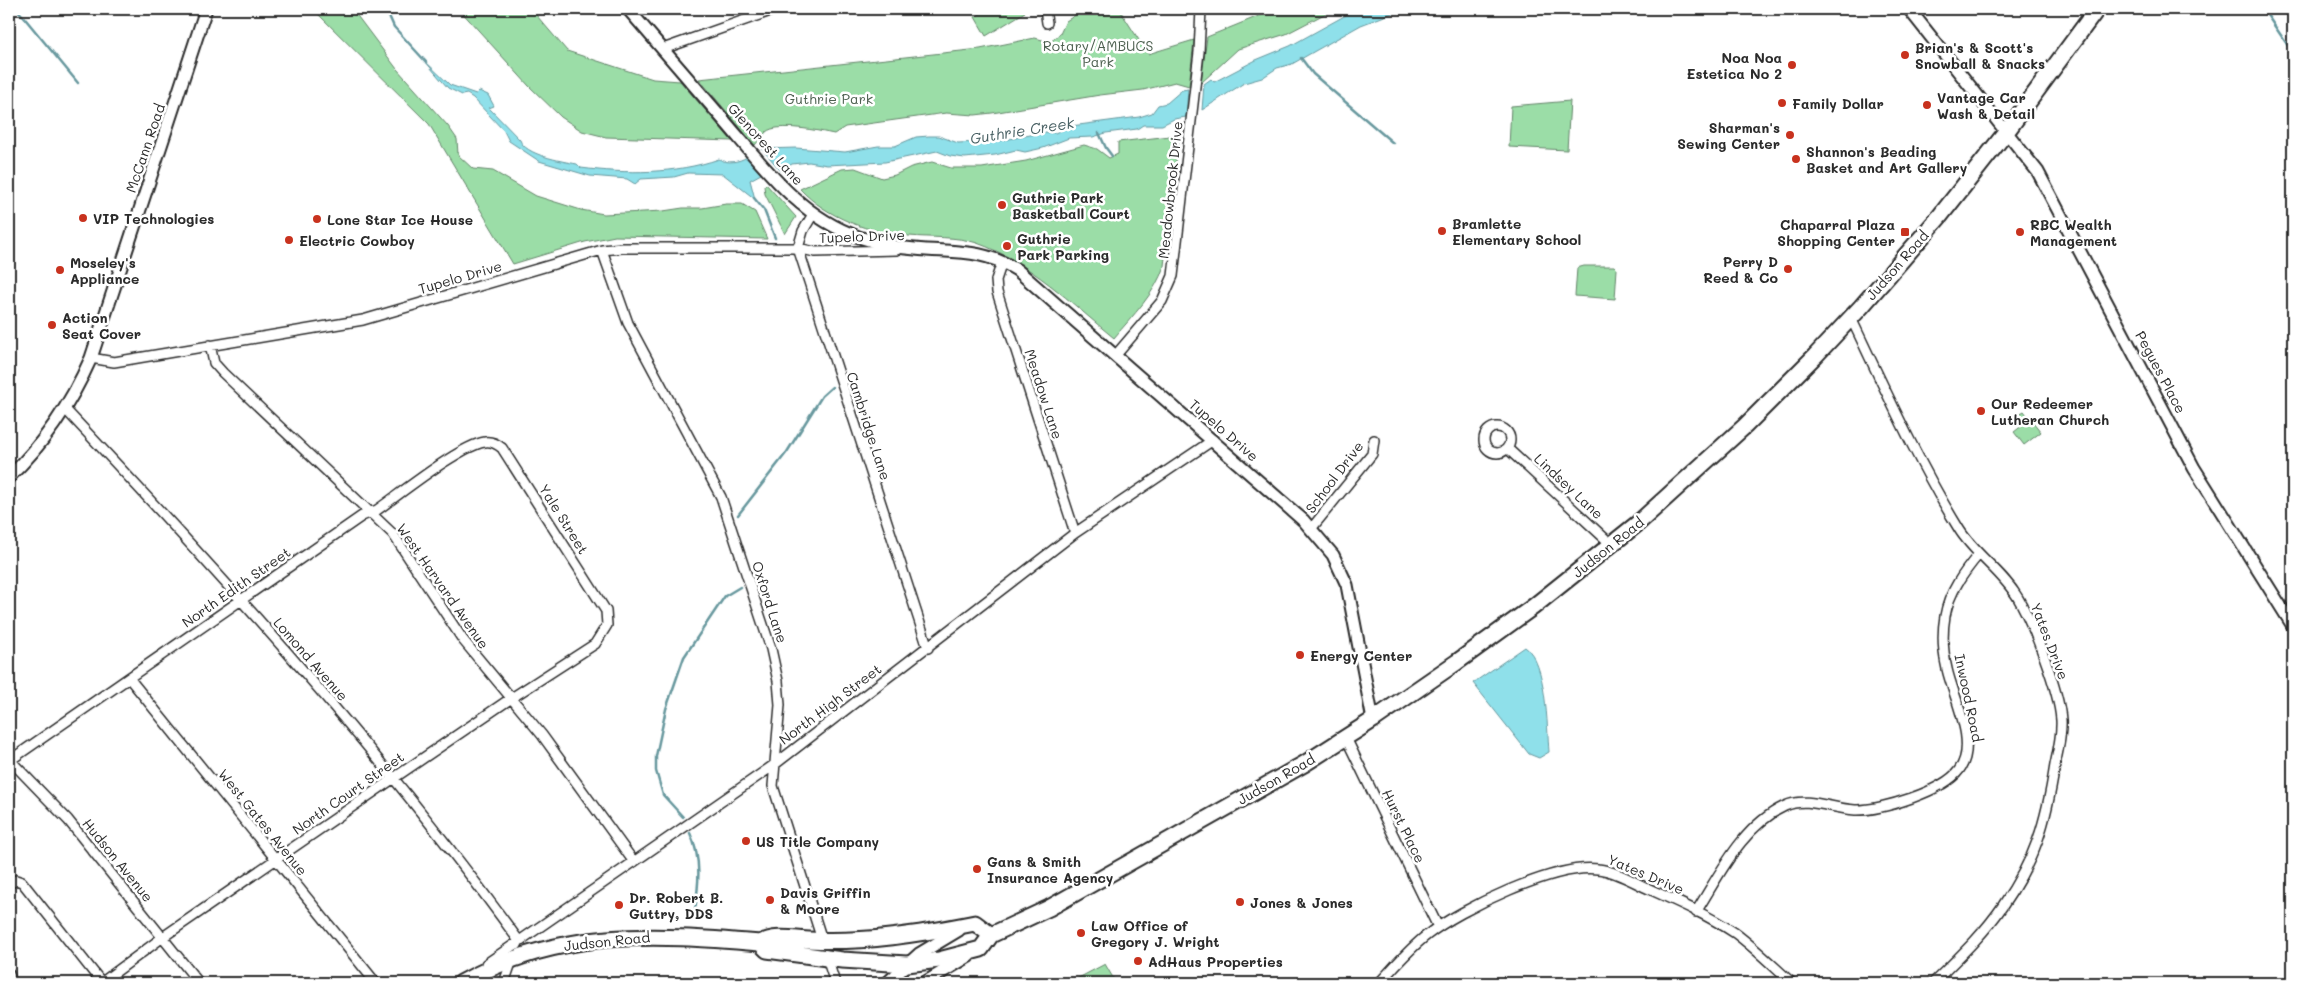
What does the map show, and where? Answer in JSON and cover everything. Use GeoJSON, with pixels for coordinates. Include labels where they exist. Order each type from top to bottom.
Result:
{"type":"FeatureCollection","features":[{"type":"Feature","properties":{"kind":"main road","name":"Judson Road"},"geometry":{"type":"LineString","coordinates":[[991,935],[1031,918],[1086,888],[1251,795],[1346,738],[1533,607],[1612,545],[1745,426],[1852,318],[1935,221],[2006,131],[2097,9]]}},
{"type":"Feature","properties":{"kind":"main road","name":"Judson Road"},"geometry":{"type":"LineString","coordinates":[[460,983],[512,959],[568,944],[620,937],[679,937],[760,943],[770,938],[822,941],[898,936],[975,923]]}},
{"type":"Feature","properties":{"kind":"main road"},"geometry":{"type":"LineString","coordinates":[[975,923],[991,935],[981,949]]}},
{"type":"Feature","properties":{"kind":"main road","name":"Judson Road"},"geometry":{"type":"LineString","coordinates":[[760,943],[768,950],[875,963],[907,964],[939,960],[981,949]]}},
{"type":"Feature","properties":{"kind":"street","name":"McCann Road"},"geometry":{"type":"LineString","coordinates":[[9,477],[38,446],[65,409],[92,358],[206,9]]}},
{"type":"Feature","properties":{"kind":"street","name":"Glencrest Lane"},"geometry":{"type":"LineString","coordinates":[[628,9],[781,186],[813,214],[859,237],[914,249]]}},
{"type":"Feature","properties":{"kind":"street"},"geometry":{"type":"LineString","coordinates":[[663,49],[776,9]]}},
{"type":"Feature","properties":{"kind":"street"},"geometry":{"type":"LineString","coordinates":[[1045,9],[1047,23]]}},
{"type":"Feature","properties":{"kind":"street","name":"Meadowbrook Drive"},"geometry":{"type":"LineString","coordinates":[[1115,356],[1162,300],[1173,276],[1199,52],[1202,9]]}},
{"type":"Feature","properties":{"kind":"street","name":"Pegues Place"},"geometry":{"type":"LineString","coordinates":[[1908,9],[2030,161],[2044,183],[2194,468],[2293,626]]}},
{"type":"Feature","properties":{"kind":"street"},"geometry":{"type":"LineString","coordinates":[[798,248],[802,231],[813,214]]}},
{"type":"Feature","properties":{"kind":"street","name":"Tupelo Drive"},"geometry":{"type":"LineString","coordinates":[[92,358],[114,362],[210,345],[338,326],[602,250],[648,247],[798,248],[814,252],[914,249],[973,252],[1002,262],[1025,276],[1312,529],[1333,555],[1347,585],[1373,720]]}},
{"type":"Feature","properties":{"kind":"street","name":"Cambridge Lane"},"geometry":{"type":"LineString","coordinates":[[798,248],[928,648]]}},
{"type":"Feature","properties":{"kind":"street","name":"Oxford Lane"},"geometry":{"type":"LineString","coordinates":[[602,250],[628,323],[724,504],[776,670],[780,705],[773,778],[775,793],[835,983]]}},
{"type":"Feature","properties":{"kind":"street","name":"Meadow Lane"},"geometry":{"type":"LineString","coordinates":[[1002,262],[996,280],[997,292],[1075,533]]}},
{"type":"Feature","properties":{"kind":"street","name":"Yates Drive"},"geometry":{"type":"LineString","coordinates":[[1852,318],[1908,439],[1960,530],[1979,554],[2006,580],[2030,622],[2060,710],[2060,737],[2045,824],[2025,869],[1995,918],[1933,983]]}},
{"type":"Feature","properties":{"kind":"street","name":"West Harvard Avenue"},"geometry":{"type":"LineString","coordinates":[[210,345],[214,363],[223,373],[397,539],[463,640],[538,731],[634,862]]}},
{"type":"Feature","properties":{"kind":"street","name":"Lomond Avenue"},"geometry":{"type":"LineString","coordinates":[[65,409],[190,542],[321,690],[459,858],[519,941]]}},
{"type":"Feature","properties":{"kind":"street","name":"North High Street"},"geometry":{"type":"LineString","coordinates":[[460,983],[774,765],[1075,533],[1213,440]]}},
{"type":"Feature","properties":{"kind":"street","name":"School Drive"},"geometry":{"type":"LineString","coordinates":[[1312,529],[1372,454],[1374,440]]}},
{"type":"Feature","properties":{"kind":"street","name":"North Edith Street"},"geometry":{"type":"LineString","coordinates":[[9,760],[362,516],[370,513],[463,450],[483,442]]}},
{"type":"Feature","properties":{"kind":"street","name":"Yale Street"},"geometry":{"type":"LineString","coordinates":[[483,442],[494,443],[505,452],[606,611],[607,625]]}},
{"type":"Feature","properties":{"kind":"street","name":"Lindsey Lane"},"geometry":{"type":"LineString","coordinates":[[1507,448],[1612,545]]}},
{"type":"Feature","properties":{"kind":"street","name":"Inwood Road"},"geometry":{"type":"LineString","coordinates":[[1696,912],[1748,833],[1768,816],[1784,806],[1804,802],[1853,810],[1870,809],[1937,787],[1949,780],[1960,770],[1964,762],[1967,743],[1947,669],[1944,622],[1949,602],[1957,584],[1979,554]]}},
{"type":"Feature","properties":{"kind":"street","name":"North Court Street"},"geometry":{"type":"LineString","coordinates":[[9,884],[16,880],[22,882],[102,983],[163,937],[510,698],[597,642],[607,625]]}},
{"type":"Feature","properties":{"kind":"street","name":"West Gates Avenue"},"geometry":{"type":"LineString","coordinates":[[129,678],[376,983]]}},
{"type":"Feature","properties":{"kind":"street","name":"Hurst Place"},"geometry":{"type":"LineString","coordinates":[[1346,738],[1438,927]]}},
{"type":"Feature","properties":{"kind":"street","name":"Hudson Avenue"},"geometry":{"type":"LineString","coordinates":[[9,760],[68,820],[199,983]]}},
{"type":"Feature","properties":{"kind":"street","name":"Yates Drive"},"geometry":{"type":"LineString","coordinates":[[1379,983],[1415,944],[1438,927],[1470,908],[1544,877],[1564,871],[1586,868],[1609,872],[1724,926],[1750,944],[1792,983]]}},
{"type":"Feature","properties":{"kind":"street"},"geometry":{"type":"LineString","coordinates":[[887,983],[907,964],[938,941],[975,923]]}},
{"type":"Feature","properties":{"kind":"street"},"geometry":{"type":"LineString","coordinates":[[504,983],[519,941]]}},
{"type":"Feature","properties":{"kind":"street"},"geometry":{"type":"LineString","coordinates":[[924,983],[981,949]]}},
{"type":"Feature","properties":{"kind":"street"},"geometry":{"type":"LineString","coordinates":[[9,973],[9,983]]}},
{"type":"Feature","properties":{"kind":"green space"},"geometry":{"type":"Polygon","coordinates":[[[313,9],[352,9],[397,69],[448,126],[457,139],[458,155],[473,169],[493,171],[536,196],[581,210],[604,214],[742,204],[755,212],[767,239],[615,236],[585,242],[513,264],[429,124],[313,9]]]}},
{"type":"Feature","properties":{"kind":"green space"},"geometry":{"type":"Polygon","coordinates":[[[459,9],[531,9],[567,51],[653,79],[680,81],[732,141],[606,137],[582,131],[561,117],[529,86],[459,9]]]}},
{"type":"Feature","properties":{"kind":"green space"},"geometry":{"type":"Polygon","coordinates":[[[989,9],[1023,9],[1025,12],[986,36],[975,17],[989,9]]]}},
{"type":"Feature","properties":{"kind":"green space"},"geometry":{"type":"Polygon","coordinates":[[[1085,9],[1119,9],[1148,54],[1194,40],[1189,86],[1175,82],[1143,90],[1100,95],[992,113],[975,115],[946,113],[845,127],[834,134],[799,128],[779,128],[766,132],[755,145],[699,79],[980,49],[1035,38],[1050,42],[1060,34],[1066,21],[1085,9]]]}},
{"type":"Feature","properties":{"kind":"green space"},"geometry":{"type":"Polygon","coordinates":[[[1276,9],[1334,9],[1286,34],[1238,49],[1201,83],[1207,37],[1276,9]]]}},
{"type":"Feature","properties":{"kind":"green space"},"geometry":{"type":"Polygon","coordinates":[[[1570,101],[1567,150],[1509,147],[1511,106],[1570,101]]]}},
{"type":"Feature","properties":{"kind":"green space"},"geometry":{"type":"Polygon","coordinates":[[[1179,135],[1164,266],[1149,295],[1114,338],[1049,284],[1015,261],[996,251],[961,239],[894,235],[865,228],[836,216],[800,189],[842,169],[855,168],[882,178],[895,175],[911,167],[932,162],[951,168],[982,168],[1026,161],[1084,145],[1097,149],[1109,158],[1118,154],[1118,142],[1179,135]]]}},
{"type":"Feature","properties":{"kind":"green space"},"geometry":{"type":"Polygon","coordinates":[[[766,184],[796,217],[785,234],[765,194],[764,186],[766,184]]]}},
{"type":"Feature","properties":{"kind":"green space"},"geometry":{"type":"Polygon","coordinates":[[[1584,266],[1614,266],[1617,269],[1615,299],[1575,296],[1577,268],[1584,266]]]}},
{"type":"Feature","properties":{"kind":"green space"},"geometry":{"type":"Polygon","coordinates":[[[2024,411],[2041,432],[2024,445],[2014,432],[2023,425],[2016,416],[2024,411]]]}},
{"type":"Feature","properties":{"kind":"green space"},"geometry":{"type":"Polygon","coordinates":[[[1105,964],[1116,983],[1069,983],[1105,964]]]}},
{"type":"Feature","properties":{"kind":"water"},"geometry":{"type":"Polygon","coordinates":[[[1357,9],[1403,9],[1361,25],[1292,64],[1277,68],[1262,78],[1244,83],[1202,110],[1204,84],[1211,79],[1214,82],[1256,60],[1290,46],[1357,9]]]}},
{"type":"Feature","properties":{"kind":"water"},"geometry":{"type":"Polygon","coordinates":[[[424,60],[450,85],[476,94],[479,91],[488,95],[494,106],[489,108],[523,145],[536,153],[577,164],[581,168],[633,172],[685,168],[719,159],[733,162],[747,157],[761,174],[750,180],[755,199],[723,174],[688,173],[674,177],[641,179],[635,184],[627,179],[590,176],[539,161],[509,141],[504,131],[473,98],[448,88],[424,60]]]}},
{"type":"Feature","properties":{"kind":"water"},"geometry":{"type":"Polygon","coordinates":[[[1188,89],[1186,117],[1174,119],[1162,125],[1143,125],[1137,129],[1106,133],[1093,137],[1069,138],[1043,148],[1025,152],[1016,150],[995,155],[965,158],[950,156],[937,151],[885,162],[827,165],[809,162],[792,164],[781,171],[762,149],[796,148],[845,152],[878,146],[895,146],[916,137],[929,136],[939,136],[958,143],[999,141],[1046,132],[1055,133],[1071,126],[1139,117],[1152,113],[1158,105],[1167,103],[1182,90],[1188,89]]]}},
{"type":"Feature","properties":{"kind":"water"},"geometry":{"type":"Polygon","coordinates":[[[1525,647],[1538,666],[1542,680],[1549,752],[1539,758],[1529,754],[1473,683],[1525,647]]]}},
{"type":"Feature","properties":{"kind":"waterway"},"geometry":{"type":"LineString","coordinates":[[17,9],[78,83]]}},
{"type":"Feature","properties":{"kind":"waterway","name":"Guthrie Creek"},"geometry":{"type":"LineString","coordinates":[[382,9],[390,18],[394,27],[426,62]]}},
{"type":"Feature","properties":{"kind":"waterway","name":"Guthrie Creek"},"geometry":{"type":"LineString","coordinates":[[2263,9],[2293,53]]}},
{"type":"Feature","properties":{"kind":"waterway"},"geometry":{"type":"LineString","coordinates":[[1301,58],[1313,74],[1393,143]]}},
{"type":"Feature","properties":{"kind":"waterway"},"geometry":{"type":"LineString","coordinates":[[1099,133],[1112,156]]}},
{"type":"Feature","properties":{"kind":"waterway"},"geometry":{"type":"LineString","coordinates":[[754,198],[764,210],[775,238]]}},
{"type":"Feature","properties":{"kind":"waterway"},"geometry":{"type":"LineString","coordinates":[[738,515],[787,452],[822,396],[832,387]]}},
{"type":"Feature","properties":{"kind":"waterway"},"geometry":{"type":"LineString","coordinates":[[683,817],[663,795],[656,771],[656,756],[666,709],[684,657],[725,596],[740,587]]}},
{"type":"Feature","properties":{"kind":"waterway"},"geometry":{"type":"LineString","coordinates":[[690,833],[697,854],[698,865],[698,886],[694,918]]}},
{"type":"Feature","properties":{"kind":"place","name":"Brian's & Scott's Snowball & Snacks"},"geometry":{"type":"Point","coordinates":[1905,55]}},
{"type":"Feature","properties":{"kind":"place","name":"Noa Noa Estetica No 2"},"geometry":{"type":"Point","coordinates":[1792,65]}},
{"type":"Feature","properties":{"kind":"place","name":"Family Dollar"},"geometry":{"type":"Point","coordinates":[1782,103]}},
{"type":"Feature","properties":{"kind":"place","name":"Vantage Car Wash & Detail"},"geometry":{"type":"Point","coordinates":[1927,105]}},
{"type":"Feature","properties":{"kind":"place","name":"Sharman's Sewing Center"},"geometry":{"type":"Point","coordinates":[1790,135]}},
{"type":"Feature","properties":{"kind":"place","name":"Shannon's Beading Basket and Art Gallery"},"geometry":{"type":"Point","coordinates":[1796,159]}},
{"type":"Feature","properties":{"kind":"place","name":"Guthrie Park Basketball Court"},"geometry":{"type":"Point","coordinates":[1002,205]}},
{"type":"Feature","properties":{"kind":"place","name":"VIP Technologies"},"geometry":{"type":"Point","coordinates":[83,218]}},
{"type":"Feature","properties":{"kind":"place","name":"Lone Star Ice House"},"geometry":{"type":"Point","coordinates":[317,219]}},
{"type":"Feature","properties":{"kind":"place","name":"Bramlette Elementary School"},"geometry":{"type":"Point","coordinates":[1442,231]}},
{"type":"Feature","properties":{"kind":"place","name":"Chaparral Plaza Shopping Center"},"geometry":{"type":"Point","coordinates":[1905,232]}},
{"type":"Feature","properties":{"kind":"place","name":"RBC Wealth Management"},"geometry":{"type":"Point","coordinates":[2020,232]}},
{"type":"Feature","properties":{"kind":"place","name":"Electric Cowboy"},"geometry":{"type":"Point","coordinates":[289,240]}},
{"type":"Feature","properties":{"kind":"place","name":"Guthrie Park Parking"},"geometry":{"type":"Point","coordinates":[1007,246]}},
{"type":"Feature","properties":{"kind":"place","name":"Perry D Reed & Co"},"geometry":{"type":"Point","coordinates":[1788,269]}},
{"type":"Feature","properties":{"kind":"place","name":"Moseley's Appliance"},"geometry":{"type":"Point","coordinates":[60,270]}},
{"type":"Feature","properties":{"kind":"place","name":"Action Seat Cover"},"geometry":{"type":"Point","coordinates":[52,325]}},
{"type":"Feature","properties":{"kind":"place","name":"Our Redeemer Lutheran Church"},"geometry":{"type":"Point","coordinates":[1981,411]}},
{"type":"Feature","properties":{"kind":"place","name":"Energy Center"},"geometry":{"type":"Point","coordinates":[1300,655]}},
{"type":"Feature","properties":{"kind":"place","name":"US Title Company"},"geometry":{"type":"Point","coordinates":[746,841]}},
{"type":"Feature","properties":{"kind":"place","name":"Gans & Smith Insurance Agency"},"geometry":{"type":"Point","coordinates":[977,869]}},
{"type":"Feature","properties":{"kind":"place","name":"Davis Griffin & Moore"},"geometry":{"type":"Point","coordinates":[770,900]}},
{"type":"Feature","properties":{"kind":"place","name":"Jones & Jones"},"geometry":{"type":"Point","coordinates":[1240,902]}},
{"type":"Feature","properties":{"kind":"place","name":"Dr. Robert B. Guttry, DDS"},"geometry":{"type":"Point","coordinates":[619,905]}},
{"type":"Feature","properties":{"kind":"place","name":"Law Office of Gregory J. Wright"},"geometry":{"type":"Point","coordinates":[1081,933]}},
{"type":"Feature","properties":{"kind":"place","name":"AdHaus Properties"},"geometry":{"type":"Point","coordinates":[1138,961]}},
{"type":"Feature","properties":{"kind":"park label","name":"Rotary/AMBUCS Park"},"geometry":{"type":"Point","coordinates":[1098,54]}},
{"type":"Feature","properties":{"kind":"park label","name":"Guthrie Park"},"geometry":{"type":"Point","coordinates":[829,98]}}]}
